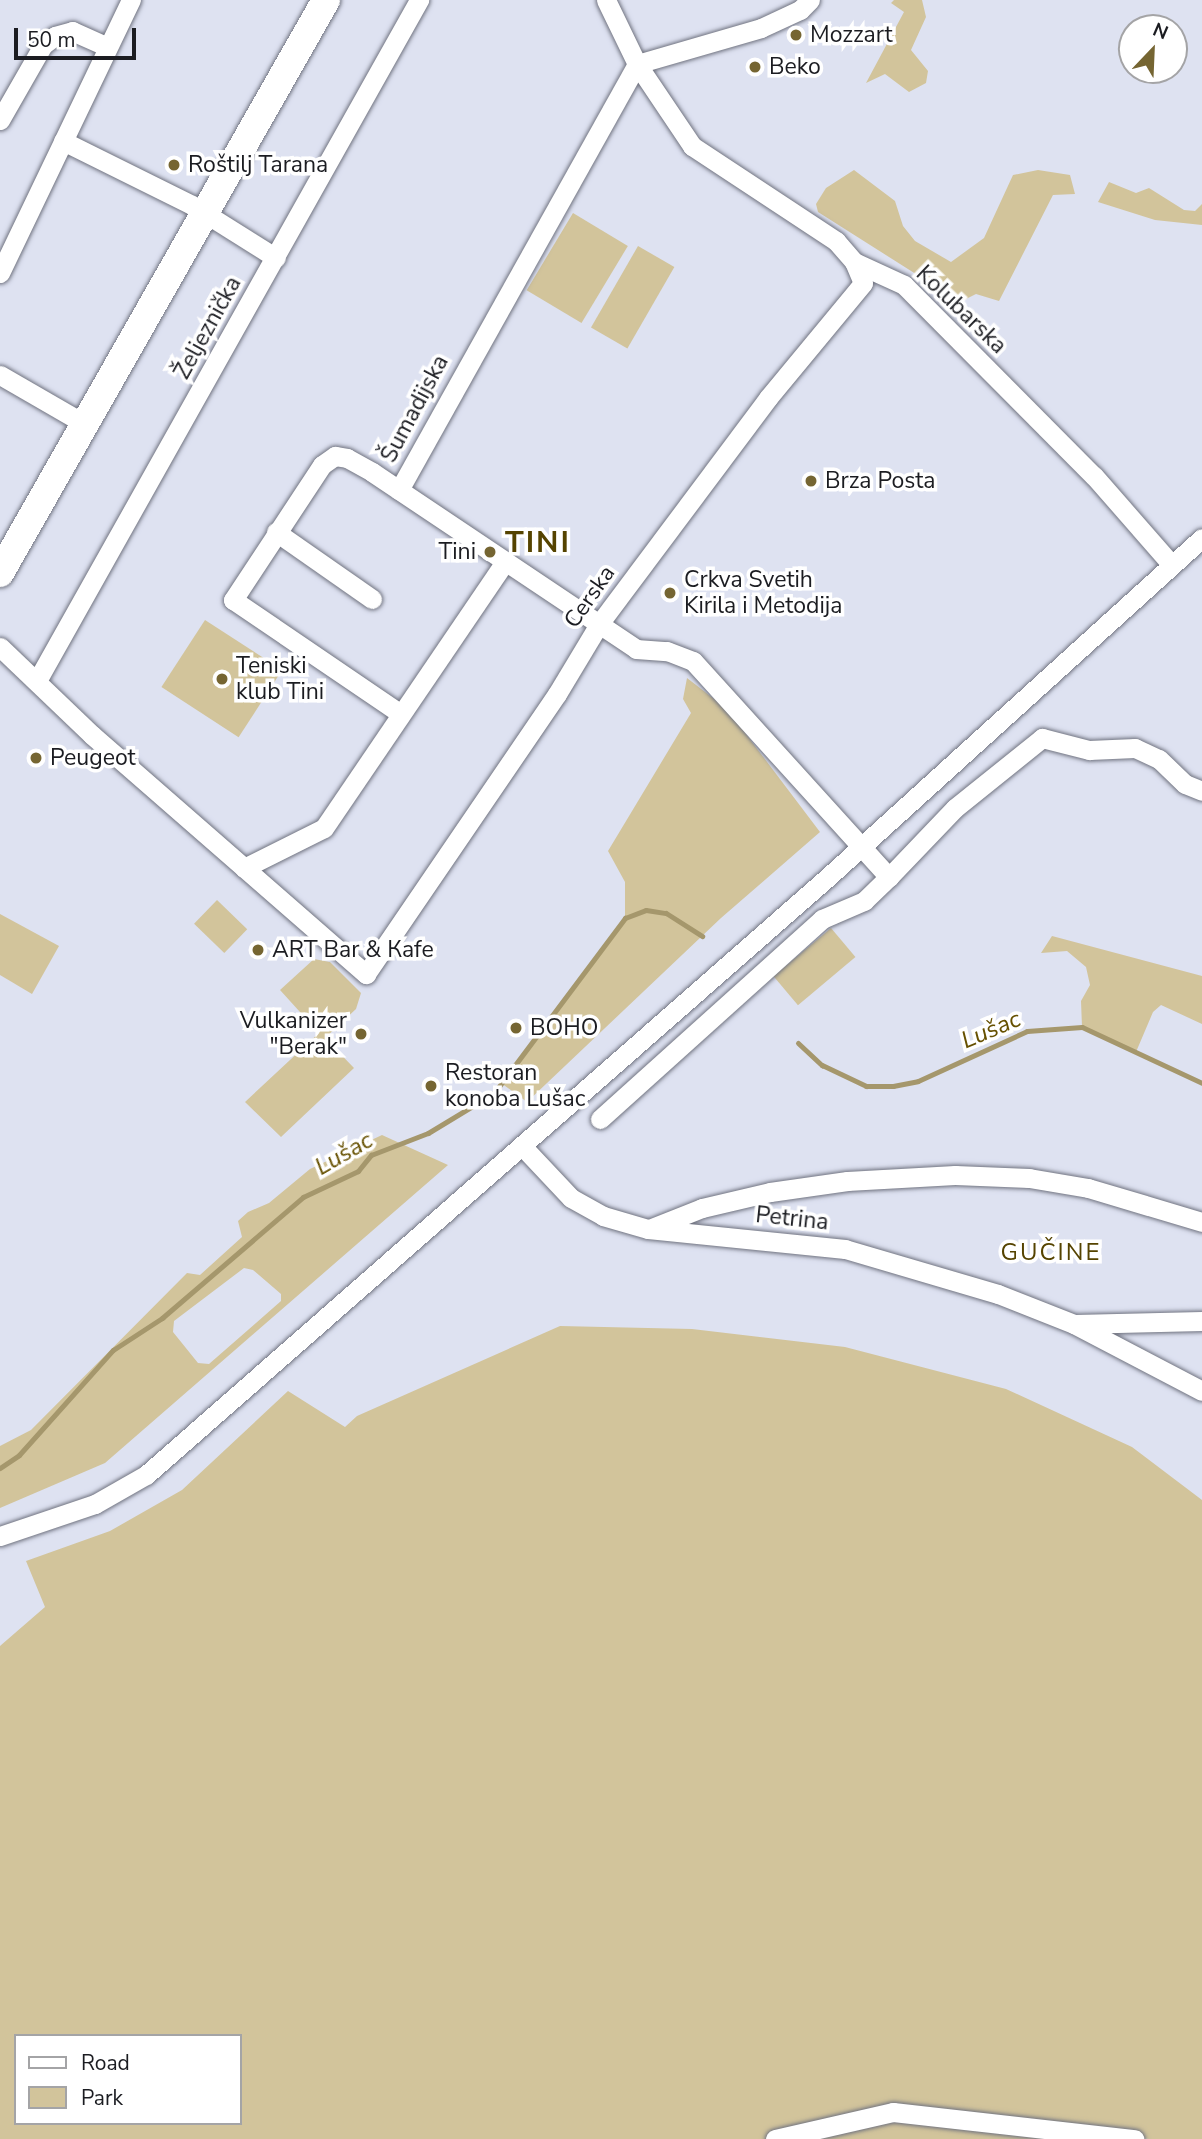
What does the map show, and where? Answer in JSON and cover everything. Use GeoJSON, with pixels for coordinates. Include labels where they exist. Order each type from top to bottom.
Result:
{"type":"FeatureCollection","features":[{"type":"Feature","properties":{"kind":"street"},"geometry":{"type":"LineString","coordinates":[[0,273],[131,0]]}},
{"type":"Feature","properties":{"kind":"street"},"geometry":{"type":"LineString","coordinates":[[0,573],[326,0]]}},
{"type":"Feature","properties":{"kind":"street","name":"Željeznička"},"geometry":{"type":"LineString","coordinates":[[38,679],[419,0]]}},
{"type":"Feature","properties":{"kind":"street","name":"Kolubarska"},"geometry":{"type":"LineString","coordinates":[[606,0],[636,64],[692,146],[836,241],[853,262],[904,285],[1094,476],[1172,565]]}},
{"type":"Feature","properties":{"kind":"street"},"geometry":{"type":"LineString","coordinates":[[636,64],[761,28],[800,10],[810,0]]}},
{"type":"Feature","properties":{"kind":"street"},"geometry":{"type":"LineString","coordinates":[[0,120],[43,45],[55,36],[72,31],[108,47]]}},
{"type":"Feature","properties":{"kind":"street","name":"Šumadijska"},"geometry":{"type":"LineString","coordinates":[[401,714],[233,600],[322,464],[335,456],[347,457],[398,490],[636,64]]}},
{"type":"Feature","properties":{"kind":"street"},"geometry":{"type":"LineString","coordinates":[[63,141],[205,214],[276,258]]}},
{"type":"Feature","properties":{"kind":"street","name":"Cerska"},"geometry":{"type":"LineString","coordinates":[[244,868],[366,974],[557,694],[599,624],[768,398],[863,283],[853,262]]}},
{"type":"Feature","properties":{"kind":"street"},"geometry":{"type":"LineString","coordinates":[[0,375],[85,424]]}},
{"type":"Feature","properties":{"kind":"street"},"geometry":{"type":"LineString","coordinates":[[398,490],[636,649],[667,651],[693,661],[889,877]]}},
{"type":"Feature","properties":{"kind":"street"},"geometry":{"type":"LineString","coordinates":[[276,532],[372,599]]}},
{"type":"Feature","properties":{"kind":"street"},"geometry":{"type":"LineString","coordinates":[[0,1536],[95,1504],[146,1475],[523,1147],[1202,538]]}},
{"type":"Feature","properties":{"kind":"street"},"geometry":{"type":"LineString","coordinates":[[0,647],[8,659],[38,679],[92,734],[244,868],[324,828],[505,562]]}},
{"type":"Feature","properties":{"kind":"street"},"geometry":{"type":"LineString","coordinates":[[600,1119],[822,919],[864,901],[956,808],[1034,743],[1049,738],[1089,750],[1135,748],[1159,759],[1185,784],[1202,791]]}},
{"type":"Feature","properties":{"kind":"street","name":"Petrina"},"geometry":{"type":"LineString","coordinates":[[523,1147],[571,1198],[603,1216],[648,1229],[845,1249],[998,1293],[1074,1324],[1202,1391]]}},
{"type":"Feature","properties":{"kind":"street"},"geometry":{"type":"LineString","coordinates":[[648,1229],[702,1208],[770,1192],[847,1181],[956,1175],[1029,1178],[1088,1188],[1202,1222]]}},
{"type":"Feature","properties":{"kind":"street","name":"Petrina"},"geometry":{"type":"LineString","coordinates":[[1074,1324],[1202,1321]]}},
{"type":"Feature","properties":{"kind":"street"},"geometry":{"type":"LineString","coordinates":[[775,2139],[893,2112],[1133,2139]]}},
{"type":"Feature","properties":{"kind":"green space"},"geometry":{"type":"Polygon","coordinates":[[[894,0],[922,0],[926,17],[911,50],[928,71],[926,83],[909,92],[885,74],[866,83],[904,12],[891,3],[894,0]]]}},
{"type":"Feature","properties":{"kind":"green space"},"geometry":{"type":"Polygon","coordinates":[[[854,170],[895,201],[903,226],[915,241],[951,262],[984,238],[1013,175],[1038,170],[1070,175],[1075,194],[1053,195],[999,301],[976,294],[960,302],[818,212],[816,204],[826,188],[854,170]]]}},
{"type":"Feature","properties":{"kind":"green space"},"geometry":{"type":"Polygon","coordinates":[[[1109,182],[1136,193],[1149,188],[1184,210],[1195,211],[1202,204],[1202,225],[1155,220],[1098,202],[1109,182]]]}},
{"type":"Feature","properties":{"kind":"green space"},"geometry":{"type":"Polygon","coordinates":[[[573,213],[628,246],[582,323],[527,290],[573,213]]]}},
{"type":"Feature","properties":{"kind":"green space"},"geometry":{"type":"Polygon","coordinates":[[[638,246],[674,267],[627,348],[591,327],[638,246]]]}},
{"type":"Feature","properties":{"kind":"green space","name":"Teniski klub Tini"},"geometry":{"type":"Polygon","coordinates":[[[205,620],[282,670],[239,737],[161,687],[205,620]]]}},
{"type":"Feature","properties":{"kind":"green space"},"geometry":{"type":"Polygon","coordinates":[[[687,678],[727,709],[820,832],[721,918],[527,1102],[501,1083],[625,918],[625,882],[608,851],[691,713],[683,699],[687,678]]]}},
{"type":"Feature","properties":{"kind":"green space"},"geometry":{"type":"Polygon","coordinates":[[[217,900],[247,929],[224,953],[194,924],[217,900]]]}},
{"type":"Feature","properties":{"kind":"green space"},"geometry":{"type":"Polygon","coordinates":[[[0,914],[59,946],[32,994],[0,975],[0,914]]]}},
{"type":"Feature","properties":{"kind":"green space"},"geometry":{"type":"Polygon","coordinates":[[[831,928],[855,957],[798,1005],[774,976],[831,928]]]}},
{"type":"Feature","properties":{"kind":"green space"},"geometry":{"type":"Polygon","coordinates":[[[1052,936],[1202,976],[1202,1024],[1161,1005],[1153,1012],[1136,1052],[1082,1027],[1081,1001],[1090,985],[1086,967],[1067,951],[1041,953],[1052,936]]]}},
{"type":"Feature","properties":{"kind":"green space"},"geometry":{"type":"Polygon","coordinates":[[[314,959],[330,962],[361,993],[356,1009],[325,1038],[354,1068],[281,1137],[245,1102],[319,1033],[280,990],[314,959]]]}},
{"type":"Feature","properties":{"kind":"green space"},"geometry":{"type":"Polygon","coordinates":[[[382,1135],[448,1165],[105,1463],[0,1508],[0,1446],[31,1430],[187,1273],[200,1275],[242,1237],[238,1221],[248,1212],[269,1203],[310,1169],[382,1135]],[[244,1268],[174,1321],[173,1332],[198,1363],[209,1364],[281,1301],[281,1294],[253,1270],[244,1268]]]}},
{"type":"Feature","properties":{"kind":"green space"},"geometry":{"type":"Polygon","coordinates":[[[560,1326],[692,1329],[845,1347],[1006,1389],[1132,1447],[1202,1500],[1202,2139],[1149,2139],[893,2110],[766,2139],[0,2139],[0,1646],[45,1607],[26,1561],[110,1531],[182,1490],[288,1391],[345,1427],[357,1416],[560,1326]]]}},
{"type":"Feature","properties":{"kind":"green space"},"geometry":{"type":"Polygon","coordinates":[[[893,2114],[1110,2139],[786,2139],[893,2114]]]}},
{"type":"Feature","properties":{"kind":"waterway","name":"Lušac"},"geometry":{"type":"LineString","coordinates":[[0,1468],[19,1455],[113,1350],[162,1318],[303,1197],[358,1171],[371,1155],[428,1133],[494,1093],[625,918],[646,910],[666,913],[702,936]]}},
{"type":"Feature","properties":{"kind":"waterway","name":"Lušac"},"geometry":{"type":"LineString","coordinates":[[798,1043],[822,1065],[866,1086],[893,1086],[918,1081],[1027,1031],[1082,1027],[1202,1083]]}},
{"type":"Feature","properties":{"kind":"place","name":"Mozzart"},"geometry":{"type":"Point","coordinates":[796,35]}},
{"type":"Feature","properties":{"kind":"place","name":"Beko"},"geometry":{"type":"Point","coordinates":[755,67]}},
{"type":"Feature","properties":{"kind":"place","name":"Roštilj Tarana"},"geometry":{"type":"Point","coordinates":[174,165]}},
{"type":"Feature","properties":{"kind":"place","name":"Brza Posta"},"geometry":{"type":"Point","coordinates":[811,481]}},
{"type":"Feature","properties":{"kind":"place","name":"Tini"},"geometry":{"type":"Point","coordinates":[490,552]}},
{"type":"Feature","properties":{"kind":"place","name":"Crkva Svetih Kirila i Metodija"},"geometry":{"type":"Point","coordinates":[670,593]}},
{"type":"Feature","properties":{"kind":"place","name":"Teniski klub Tini"},"geometry":{"type":"Point","coordinates":[222,679]}},
{"type":"Feature","properties":{"kind":"place","name":"Peugeot"},"geometry":{"type":"Point","coordinates":[36,758]}},
{"type":"Feature","properties":{"kind":"place","name":"ART Bar & Кafe"},"geometry":{"type":"Point","coordinates":[258,950]}},
{"type":"Feature","properties":{"kind":"place","name":"BOHO"},"geometry":{"type":"Point","coordinates":[516,1028]}},
{"type":"Feature","properties":{"kind":"place","name":"Vulkanizer \"Berak\""},"geometry":{"type":"Point","coordinates":[361,1034]}},
{"type":"Feature","properties":{"kind":"place","name":"Restoran konoba Lušac"},"geometry":{"type":"Point","coordinates":[431,1086]}},
{"type":"Feature","properties":{"kind":"district","name":"TINI"},"geometry":{"type":"Point","coordinates":[538,543]}},
{"type":"Feature","properties":{"kind":"district","name":"GUČINE"},"geometry":{"type":"Point","coordinates":[1051,1253]}}]}
